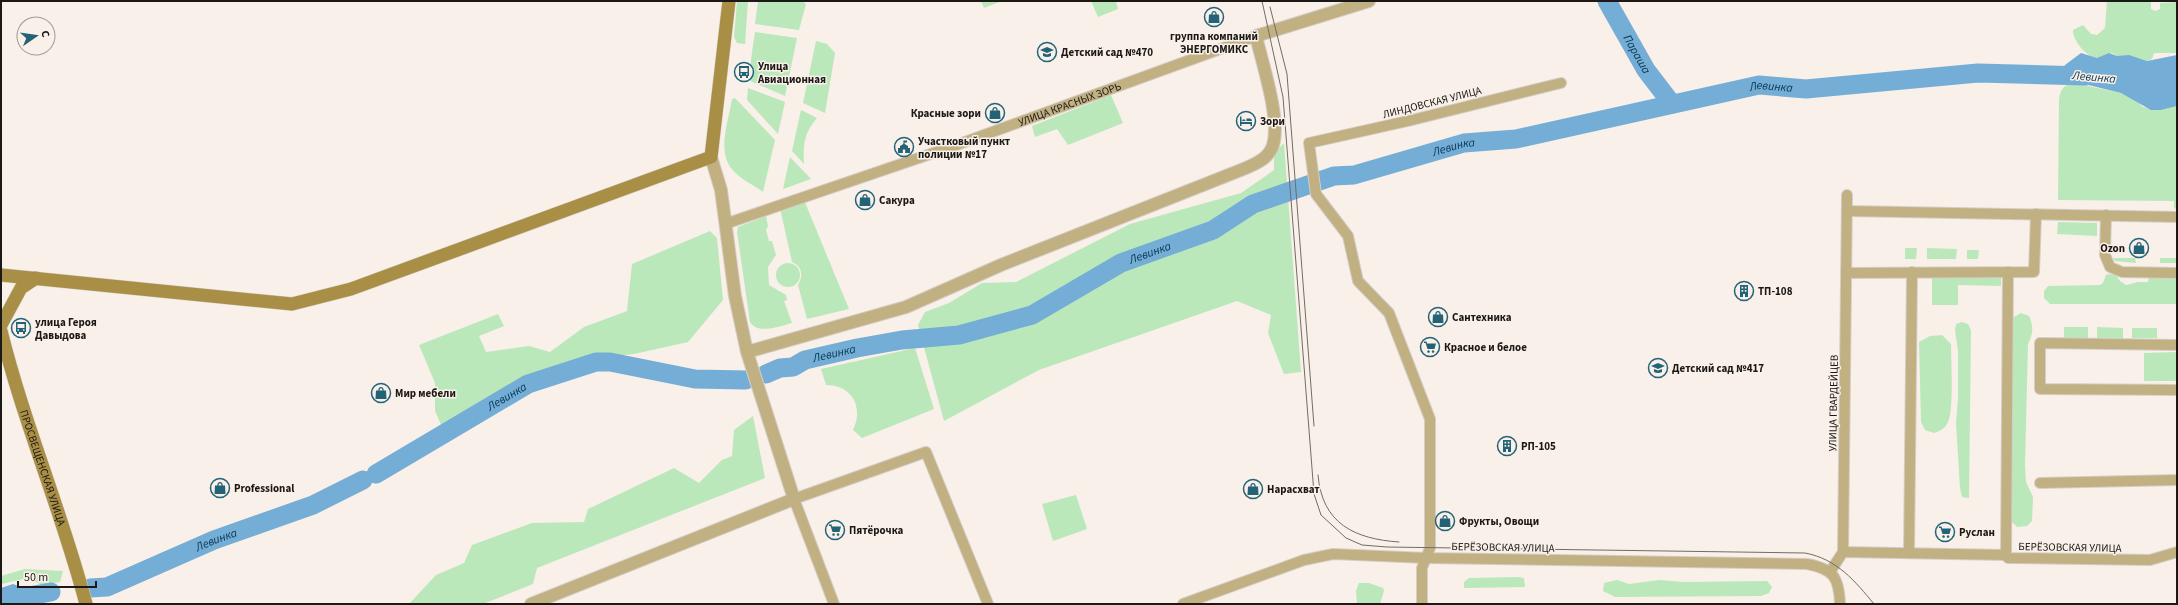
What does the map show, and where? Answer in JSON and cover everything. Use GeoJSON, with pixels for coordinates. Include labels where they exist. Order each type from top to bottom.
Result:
{"type":"FeatureCollection","features":[{"type":"Feature","properties":{"kind":"main road"},"geometry":{"type":"LineString","coordinates":[[1,275],[292,304],[351,289],[712,157],[729,1]]}},
{"type":"Feature","properties":{"kind":"main road"},"geometry":{"type":"LineString","coordinates":[[1,325],[20,288],[36,278]]}},
{"type":"Feature","properties":{"kind":"main road","name":"ПРОСВЕЩЕНСКАЯ УЛИЦА"},"geometry":{"type":"LineString","coordinates":[[1,331],[13,378],[73,555],[86,604]]}},
{"type":"Feature","properties":{"kind":"street","name":"УЛИЦА КРАСНЫХ ЗОРЬ"},"geometry":{"type":"LineString","coordinates":[[725,224],[951,147],[1256,36],[1369,1]]}},
{"type":"Feature","properties":{"kind":"street"},"geometry":{"type":"LineString","coordinates":[[748,352],[906,307],[1001,266],[1263,160],[1273,145],[1273,112],[1256,36]]}},
{"type":"Feature","properties":{"kind":"street","name":"ЛИНДОВСКАЯ УЛИЦА"},"geometry":{"type":"LineString","coordinates":[[1426,558],[1430,548],[1430,419],[1389,313],[1358,280],[1348,236],[1316,194],[1309,143],[1412,120],[1561,83]]}},
{"type":"Feature","properties":{"kind":"street"},"geometry":{"type":"LineString","coordinates":[[712,157],[721,190],[735,296],[748,352],[794,500],[834,604]]}},
{"type":"Feature","properties":{"kind":"street","name":"УЛИЦА ГВАРДЕЙЦЕВ"},"geometry":{"type":"LineString","coordinates":[[1843,552],[1847,195]]}},
{"type":"Feature","properties":{"kind":"street"},"geometry":{"type":"LineString","coordinates":[[1847,211],[2177,217]]}},
{"type":"Feature","properties":{"kind":"street"},"geometry":{"type":"LineString","coordinates":[[1846,273],[2034,272],[2036,214]]}},
{"type":"Feature","properties":{"kind":"street"},"geometry":{"type":"LineString","coordinates":[[2106,215],[2105,255],[2110,267],[2122,272],[2177,273]]}},
{"type":"Feature","properties":{"kind":"street"},"geometry":{"type":"LineString","coordinates":[[1909,553],[1912,272]]}},
{"type":"Feature","properties":{"kind":"street"},"geometry":{"type":"LineString","coordinates":[[2006,555],[2008,272]]}},
{"type":"Feature","properties":{"kind":"street"},"geometry":{"type":"LineString","coordinates":[[2177,345],[2040,343],[2040,390],[2177,390]]}},
{"type":"Feature","properties":{"kind":"street"},"geometry":{"type":"LineString","coordinates":[[531,604],[794,500],[926,452],[988,604]]}},
{"type":"Feature","properties":{"kind":"street"},"geometry":{"type":"LineString","coordinates":[[2040,483],[2177,480]]}},
{"type":"Feature","properties":{"kind":"street"},"geometry":{"type":"LineString","coordinates":[[1840,604],[1839,587],[1836,578],[1830,572],[1843,552]]}},
{"type":"Feature","properties":{"kind":"street","name":"БЕРЁЗОВСКАЯ УЛИЦА"},"geometry":{"type":"LineString","coordinates":[[1843,552],[2006,555],[2008,558],[2150,560],[2177,552]]}},
{"type":"Feature","properties":{"kind":"street","name":"БЕРЁЗОВСКАЯ УЛИЦА"},"geometry":{"type":"LineString","coordinates":[[1183,604],[1304,560],[1333,554],[1426,558],[1807,564],[1824,568],[1830,572]]}},
{"type":"Feature","properties":{"kind":"street"},"geometry":{"type":"LineString","coordinates":[[1422,604],[1422,568],[1426,558]]}},
{"type":"Feature","properties":{"kind":"green space"},"geometry":{"type":"Polygon","coordinates":[[[737,1],[748,1],[745,44],[737,43],[734,37],[737,1]]]}},
{"type":"Feature","properties":{"kind":"green space"},"geometry":{"type":"Polygon","coordinates":[[[758,1],[802,1],[806,4],[799,30],[755,24],[758,1]]]}},
{"type":"Feature","properties":{"kind":"green space"},"geometry":{"type":"Polygon","coordinates":[[[981,1],[1002,1],[984,8],[981,1]]]}},
{"type":"Feature","properties":{"kind":"green space"},"geometry":{"type":"Polygon","coordinates":[[[1091,1],[1116,1],[1118,9],[1098,17],[1091,1]]]}},
{"type":"Feature","properties":{"kind":"green space"},"geometry":{"type":"Polygon","coordinates":[[[2107,1],[2151,2],[2151,9],[2155,11],[2160,9],[2160,3],[2177,2],[2177,53],[2154,53],[2152,59],[2147,61],[2133,57],[2117,56],[2112,53],[2097,58],[2088,54],[2077,43],[2073,30],[2083,25],[2091,34],[2097,35],[2105,28],[2107,1]]]}},
{"type":"Feature","properties":{"kind":"green space"},"geometry":{"type":"Polygon","coordinates":[[[755,32],[797,38],[785,96],[748,80],[755,32]]]}},
{"type":"Feature","properties":{"kind":"green space"},"geometry":{"type":"Polygon","coordinates":[[[816,41],[827,44],[835,53],[825,113],[803,103],[816,41]]]}},
{"type":"Feature","properties":{"kind":"green space"},"geometry":{"type":"Polygon","coordinates":[[[2074,83],[2121,93],[2137,101],[2143,107],[2161,110],[2177,106],[2177,211],[2174,207],[2174,201],[2058,200],[2059,99],[2063,88],[2074,83]]]}},
{"type":"Feature","properties":{"kind":"green space"},"geometry":{"type":"Polygon","coordinates":[[[748,88],[785,102],[778,134],[747,100],[748,88]]]}},
{"type":"Feature","properties":{"kind":"green space"},"geometry":{"type":"Polygon","coordinates":[[[1111,95],[1123,123],[1068,145],[1057,129],[1035,137],[1032,126],[1111,95]]]}},
{"type":"Feature","properties":{"kind":"green space"},"geometry":{"type":"Polygon","coordinates":[[[735,98],[775,140],[763,192],[734,172],[727,161],[724,144],[725,134],[732,99],[735,98]]]}},
{"type":"Feature","properties":{"kind":"green space"},"geometry":{"type":"Polygon","coordinates":[[[801,110],[817,118],[809,129],[805,139],[804,164],[792,151],[801,110]]]}},
{"type":"Feature","properties":{"kind":"green space"},"geometry":{"type":"Polygon","coordinates":[[[1284,143],[1301,372],[1284,374],[1268,333],[1271,315],[1237,301],[1039,370],[944,421],[918,325],[925,312],[949,303],[982,283],[1016,282],[1130,224],[1241,193],[1274,170],[1274,153],[1284,143]]]}},
{"type":"Feature","properties":{"kind":"green space"},"geometry":{"type":"Polygon","coordinates":[[[790,157],[811,179],[783,189],[790,157]]]}},
{"type":"Feature","properties":{"kind":"green space"},"geometry":{"type":"Polygon","coordinates":[[[804,200],[849,309],[807,319],[798,285],[801,278],[801,272],[798,266],[792,262],[780,208],[804,200]]]}},
{"type":"Feature","properties":{"kind":"green space"},"geometry":{"type":"Polygon","coordinates":[[[766,216],[768,226],[766,230],[769,241],[772,241],[776,255],[768,267],[769,285],[786,295],[787,300],[784,301],[792,323],[764,329],[754,326],[750,322],[737,232],[738,227],[766,216]]]}},
{"type":"Feature","properties":{"kind":"green space"},"geometry":{"type":"Polygon","coordinates":[[[2058,222],[2097,223],[2097,236],[2057,234],[2058,222]]]}},
{"type":"Feature","properties":{"kind":"green space"},"geometry":{"type":"Polygon","coordinates":[[[710,231],[717,238],[723,300],[688,342],[634,354],[595,358],[526,380],[443,429],[435,411],[435,383],[419,345],[498,314],[504,326],[479,336],[486,352],[529,346],[550,352],[584,327],[627,311],[632,264],[710,231]]]}},
{"type":"Feature","properties":{"kind":"green space"},"geometry":{"type":"Polygon","coordinates":[[[1905,248],[1917,248],[1916,259],[1905,259],[1905,248]]]}},
{"type":"Feature","properties":{"kind":"green space"},"geometry":{"type":"Polygon","coordinates":[[[1927,248],[1957,249],[1956,259],[1927,259],[1927,248]]]}},
{"type":"Feature","properties":{"kind":"green space"},"geometry":{"type":"Polygon","coordinates":[[[1967,250],[1979,250],[1978,259],[1967,259],[1967,250]]]}},
{"type":"Feature","properties":{"kind":"green space"},"geometry":{"type":"Polygon","coordinates":[[[2113,258],[2135,258],[2136,263],[2115,261],[2113,258]]]}},
{"type":"Feature","properties":{"kind":"green space"},"geometry":{"type":"Polygon","coordinates":[[[2160,258],[2177,258],[2177,263],[2160,263],[2160,258]]]}},
{"type":"Feature","properties":{"kind":"green space"},"geometry":{"type":"Polygon","coordinates":[[[788,263],[797,266],[800,275],[797,284],[788,287],[779,284],[776,275],[779,266],[788,263]]]}},
{"type":"Feature","properties":{"kind":"green space"},"geometry":{"type":"Polygon","coordinates":[[[2106,275],[2116,275],[2120,281],[2126,285],[2138,282],[2148,282],[2149,277],[2177,277],[2177,304],[2050,304],[2044,298],[2044,291],[2048,286],[2100,285],[2103,283],[2106,275]]]}},
{"type":"Feature","properties":{"kind":"green space"},"geometry":{"type":"Polygon","coordinates":[[[1932,277],[2001,277],[2001,286],[1958,285],[1958,305],[1932,305],[1932,277]]]}},
{"type":"Feature","properties":{"kind":"green space"},"geometry":{"type":"Polygon","coordinates":[[[2021,313],[2029,316],[2032,324],[2032,334],[2028,344],[2025,465],[2026,482],[2033,497],[2032,521],[2027,526],[2017,527],[2012,522],[2011,510],[2011,329],[2014,317],[2021,313]]]}},
{"type":"Feature","properties":{"kind":"green space"},"geometry":{"type":"Polygon","coordinates":[[[1962,322],[1968,324],[1971,330],[1969,498],[1962,497],[1960,488],[1956,423],[1958,398],[1958,351],[1955,330],[1956,324],[1962,322]]]}},
{"type":"Feature","properties":{"kind":"green space"},"geometry":{"type":"Polygon","coordinates":[[[2064,327],[2088,327],[2088,339],[2064,339],[2064,327]]]}},
{"type":"Feature","properties":{"kind":"green space"},"geometry":{"type":"Polygon","coordinates":[[[2097,327],[2123,328],[2123,339],[2097,338],[2097,327]]]}},
{"type":"Feature","properties":{"kind":"green space"},"geometry":{"type":"Polygon","coordinates":[[[2132,328],[2157,328],[2157,338],[2132,338],[2132,328]]]}},
{"type":"Feature","properties":{"kind":"green space"},"geometry":{"type":"Polygon","coordinates":[[[1942,335],[1951,344],[1951,407],[1947,424],[1942,429],[1934,433],[1925,430],[1921,422],[1919,342],[1930,336],[1942,335]]]}},
{"type":"Feature","properties":{"kind":"green space"},"geometry":{"type":"Polygon","coordinates":[[[915,348],[934,409],[862,438],[853,430],[857,413],[853,399],[849,393],[843,389],[826,385],[821,369],[915,348]]]}},
{"type":"Feature","properties":{"kind":"green space"},"geometry":{"type":"Polygon","coordinates":[[[2177,352],[2177,381],[2144,381],[2144,353],[2177,352]]]}},
{"type":"Feature","properties":{"kind":"green space"},"geometry":{"type":"Polygon","coordinates":[[[753,416],[765,478],[537,568],[533,584],[483,604],[409,604],[436,575],[464,563],[472,545],[532,523],[584,522],[588,509],[674,468],[699,483],[722,460],[732,456],[734,430],[753,416]]]}},
{"type":"Feature","properties":{"kind":"green space"},"geometry":{"type":"Polygon","coordinates":[[[1076,495],[1087,529],[1053,541],[1042,504],[1076,495]]]}},
{"type":"Feature","properties":{"kind":"green space"},"geometry":{"type":"Polygon","coordinates":[[[25,569],[63,571],[60,582],[42,585],[28,578],[1,584],[1,576],[25,569]]]}},
{"type":"Feature","properties":{"kind":"green space"},"geometry":{"type":"Polygon","coordinates":[[[1469,578],[1524,578],[1525,587],[1464,588],[1464,582],[1469,578]]]}},
{"type":"Feature","properties":{"kind":"green space"},"geometry":{"type":"Polygon","coordinates":[[[1617,580],[1629,584],[1659,580],[1683,582],[1767,581],[1772,587],[1769,593],[1761,596],[1615,597],[1603,591],[1604,583],[1617,580]]]}},
{"type":"Feature","properties":{"kind":"green space"},"geometry":{"type":"Polygon","coordinates":[[[1359,583],[1369,583],[1383,588],[1384,591],[1380,604],[1357,604],[1356,591],[1359,583]]]}},
{"type":"Feature","properties":{"kind":"water"},"geometry":{"type":"Polygon","coordinates":[[[2081,53],[2097,58],[2109,53],[2117,56],[2129,55],[2147,61],[2177,55],[2177,106],[2161,110],[2151,110],[2121,93],[2064,79],[2061,74],[2065,65],[2081,53]]]}},
{"type":"Feature","properties":{"kind":"water"},"geometry":{"type":"Polygon","coordinates":[[[13,584],[37,593],[26,604],[1,604],[1,588],[13,584]]]}},
{"type":"Feature","properties":{"kind":"waterway","name":"Параша"},"geometry":{"type":"LineString","coordinates":[[1607,1],[1646,70],[1672,104]]}},
{"type":"Feature","properties":{"kind":"waterway","name":"Левинка"},"geometry":{"type":"LineString","coordinates":[[766,374],[780,368],[793,367],[805,360],[857,348],[902,340],[959,335],[1032,315],[1121,263],[1213,230],[1253,204],[1334,176],[1354,175],[1464,143],[1516,139],[1759,85],[1806,89],[1978,73],[2086,76]]}},
{"type":"Feature","properties":{"kind":"waterway","name":"Левинка"},"geometry":{"type":"LineString","coordinates":[[376,474],[528,384],[596,362],[610,362],[695,379],[746,380]]}},
{"type":"Feature","properties":{"kind":"waterway","name":"Левинка"},"geometry":{"type":"LineString","coordinates":[[90,588],[107,587],[214,540],[313,505],[363,480]]}},
{"type":"Feature","properties":{"kind":"waterway","name":"Левинка"},"geometry":{"type":"LineString","coordinates":[[1,601],[51,592]]}},
{"type":"Feature","properties":{"kind":"tram line"},"geometry":{"type":"LineString","coordinates":[[1262,1],[1283,97],[1314,494],[1321,515],[1346,538],[1362,545],[1387,547],[1805,553],[1827,560],[1836,566],[1852,579],[1874,604]]}},
{"type":"Feature","properties":{"kind":"tram line"},"geometry":{"type":"LineString","coordinates":[[1270,7],[1287,74],[1314,426]]}},
{"type":"Feature","properties":{"kind":"tram line"},"geometry":{"type":"LineString","coordinates":[[1318,475],[1321,492],[1326,506],[1334,517],[1344,526],[1368,537],[1399,542]]}},
{"type":"Feature","properties":{"kind":"place","name":"группа компаний ЭНЕРГОМИКС"},"geometry":{"type":"Point","coordinates":[1214,17]}},
{"type":"Feature","properties":{"kind":"place","name":"Детский сад №470"},"geometry":{"type":"Point","coordinates":[1047,52]}},
{"type":"Feature","properties":{"kind":"place","name":"Улица Авиационная"},"geometry":{"type":"Point","coordinates":[744,72]}},
{"type":"Feature","properties":{"kind":"place","name":"Красные зори"},"geometry":{"type":"Point","coordinates":[995,113]}},
{"type":"Feature","properties":{"kind":"place","name":"Зори"},"geometry":{"type":"Point","coordinates":[1246,121]}},
{"type":"Feature","properties":{"kind":"place","name":"Участковый пункт полиции №17"},"geometry":{"type":"Point","coordinates":[904,147]}},
{"type":"Feature","properties":{"kind":"place","name":"Сакура"},"geometry":{"type":"Point","coordinates":[865,200]}},
{"type":"Feature","properties":{"kind":"place","name":"Ozon"},"geometry":{"type":"Point","coordinates":[2139,248]}},
{"type":"Feature","properties":{"kind":"place","name":"ТП-108"},"geometry":{"type":"Point","coordinates":[1744,291]}},
{"type":"Feature","properties":{"kind":"place","name":"Сантехника"},"geometry":{"type":"Point","coordinates":[1438,317]}},
{"type":"Feature","properties":{"kind":"place","name":"улица Героя Давыдова"},"geometry":{"type":"Point","coordinates":[21,328]}},
{"type":"Feature","properties":{"kind":"place","name":"Красное и белое"},"geometry":{"type":"Point","coordinates":[1430,347]}},
{"type":"Feature","properties":{"kind":"place","name":"Детский сад №417"},"geometry":{"type":"Point","coordinates":[1658,368]}},
{"type":"Feature","properties":{"kind":"place","name":"Мир мебели"},"geometry":{"type":"Point","coordinates":[381,393]}},
{"type":"Feature","properties":{"kind":"place","name":"РП-105"},"geometry":{"type":"Point","coordinates":[1507,446]}},
{"type":"Feature","properties":{"kind":"place","name":"Professional"},"geometry":{"type":"Point","coordinates":[220,488]}},
{"type":"Feature","properties":{"kind":"place","name":"Нарасхват"},"geometry":{"type":"Point","coordinates":[1253,489]}},
{"type":"Feature","properties":{"kind":"place","name":"Фрукты, Овощи"},"geometry":{"type":"Point","coordinates":[1445,521]}},
{"type":"Feature","properties":{"kind":"place","name":"Пятёрочка"},"geometry":{"type":"Point","coordinates":[835,530]}},
{"type":"Feature","properties":{"kind":"place","name":"Руслан"},"geometry":{"type":"Point","coordinates":[1945,532]}}]}
